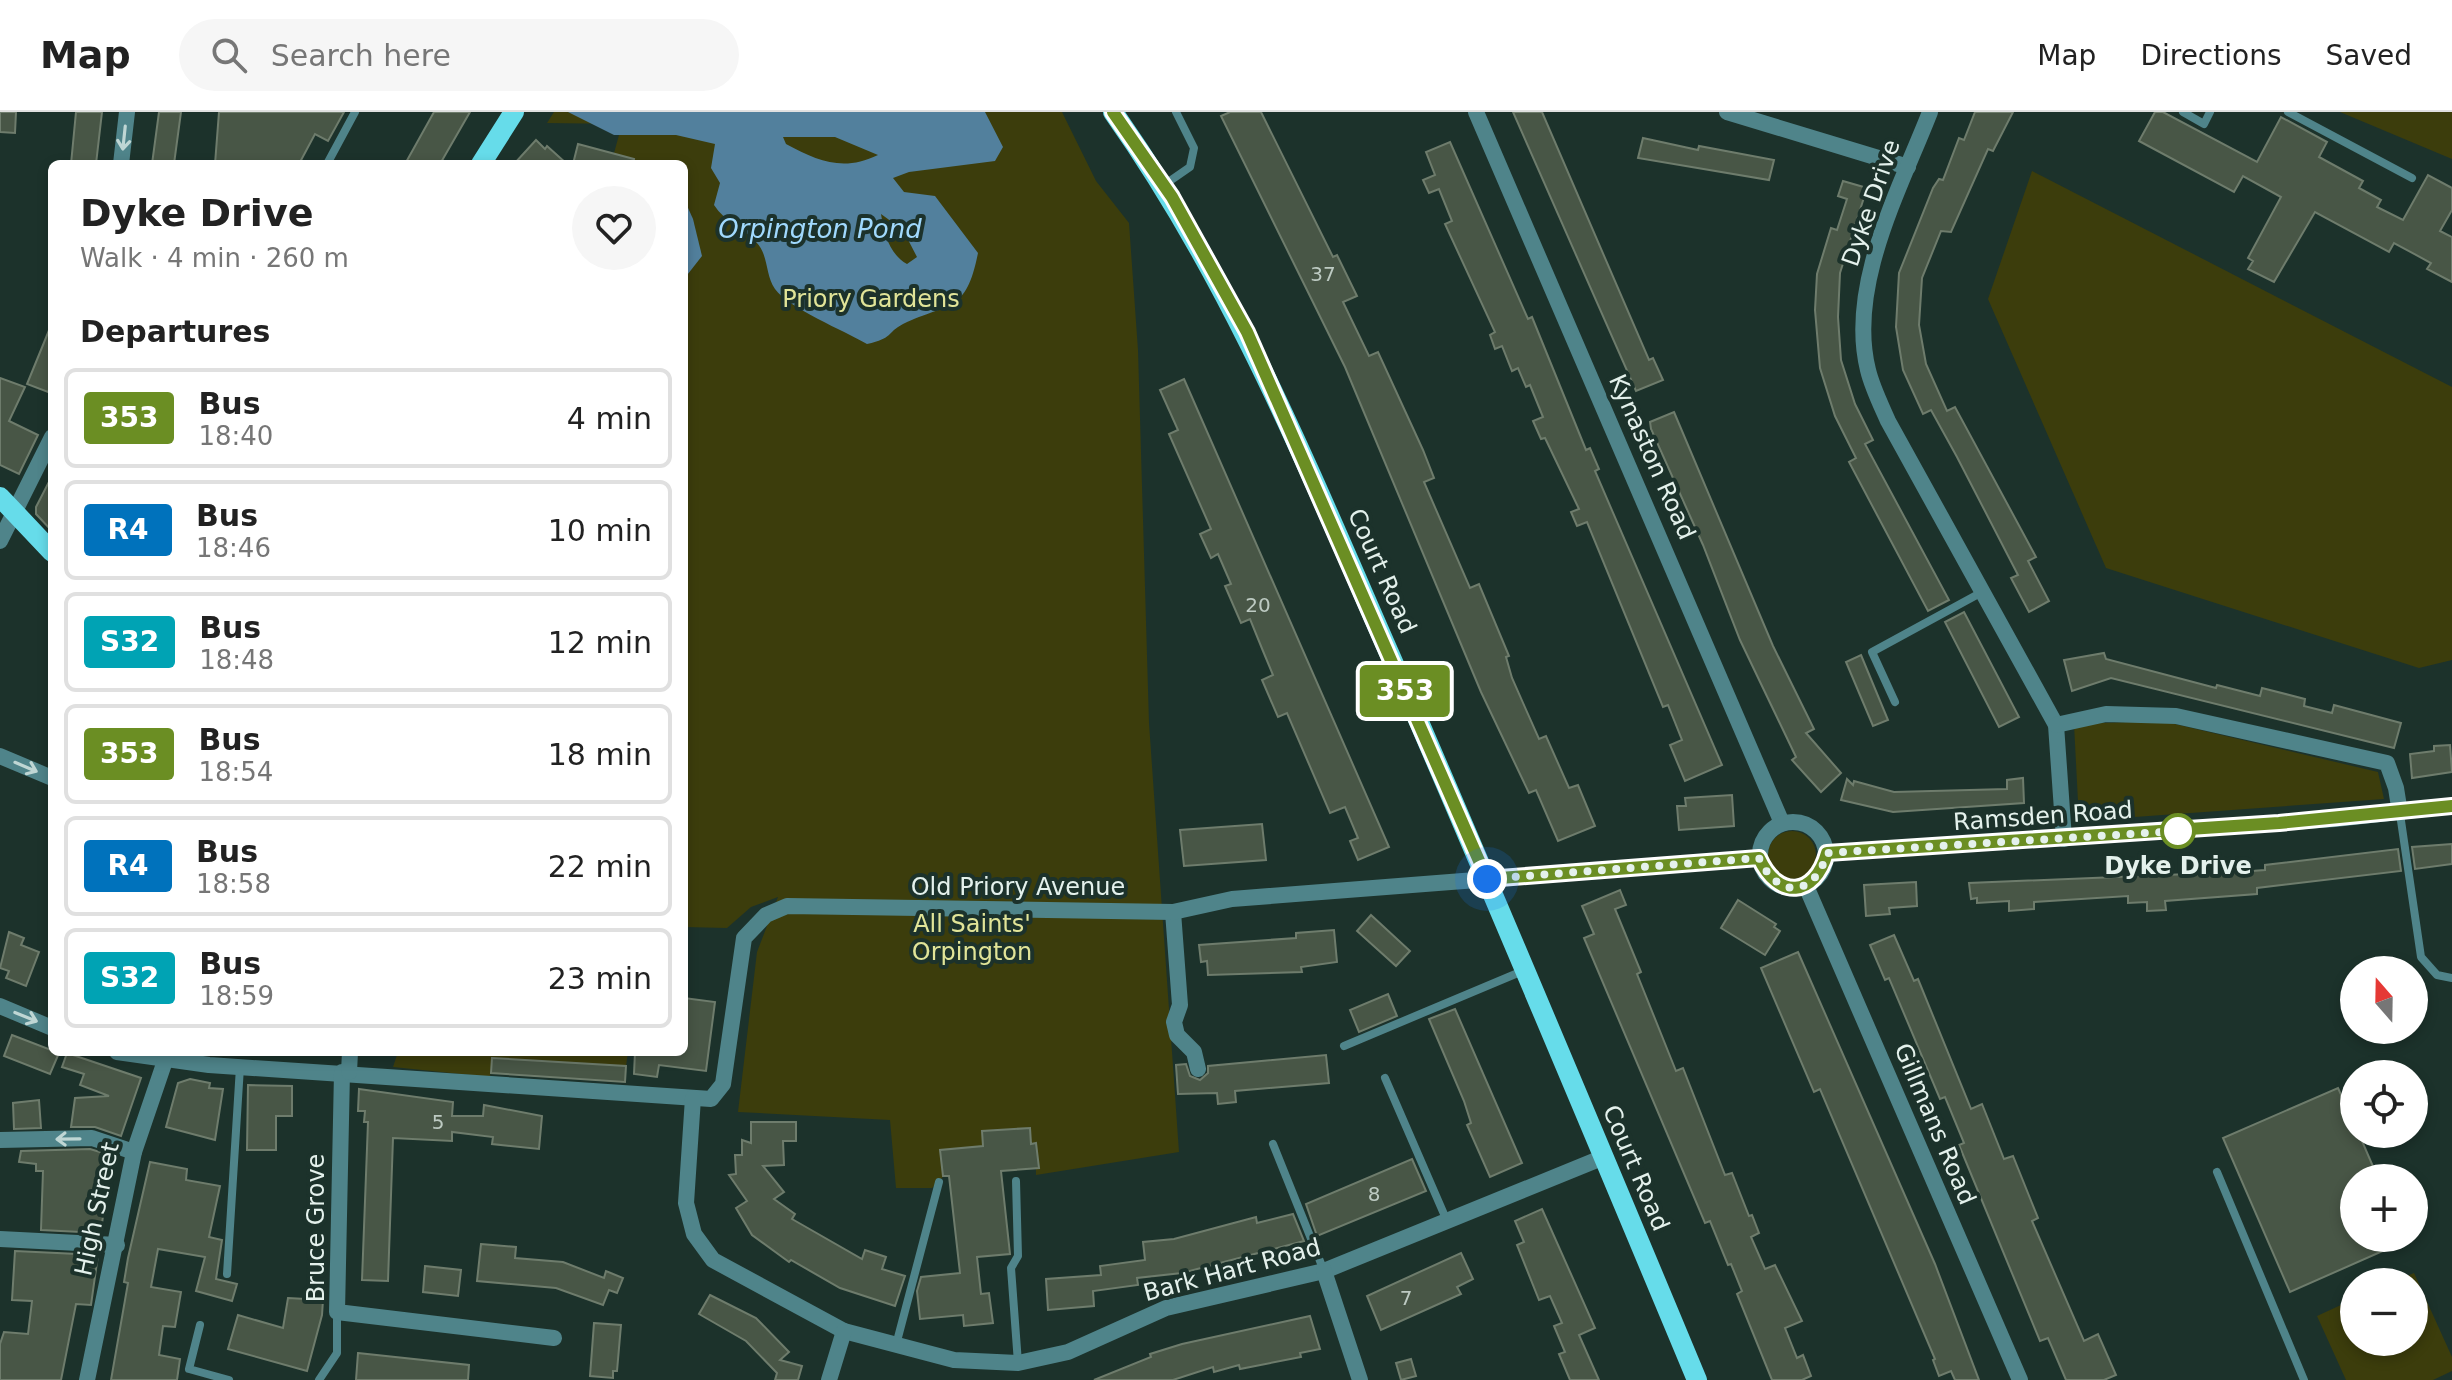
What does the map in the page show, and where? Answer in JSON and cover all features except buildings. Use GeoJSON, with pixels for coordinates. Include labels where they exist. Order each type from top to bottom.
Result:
{"type":"FeatureCollection","features":[{"type":"Feature","properties":{"kind":"main road"},"geometry":{"type":"LineString","coordinates":[[487,160],[514,112]]}},
{"type":"Feature","properties":{"kind":"main road","name":"Court Road"},"geometry":{"type":"LineString","coordinates":[[1113,112],[1164,186],[1247,332],[1487,879],[1697,1380]]}},
{"type":"Feature","properties":{"kind":"main road"},"geometry":{"type":"LineString","coordinates":[[0,497],[48,548]]}},
{"type":"Feature","properties":{"kind":"street"},"geometry":{"type":"LineString","coordinates":[[121,160],[127,112]]}},
{"type":"Feature","properties":{"kind":"street","name":"Kynaston Road"},"geometry":{"type":"LineString","coordinates":[[1476,112],[1782,823]]}},
{"type":"Feature","properties":{"kind":"street"},"geometry":{"type":"LineString","coordinates":[[1727,112],[1775,118],[1908,167]]}},
{"type":"Feature","properties":{"kind":"street","name":"Dyke Drive"},"geometry":{"type":"LineString","coordinates":[[1930,112],[1872,265],[1862,317],[1868,370],[1888,421],[1985,591],[2056,725],[2064,839]]}},
{"type":"Feature","properties":{"kind":"street"},"geometry":{"type":"LineString","coordinates":[[0,541],[48,445]]}},
{"type":"Feature","properties":{"kind":"street"},"geometry":{"type":"LineString","coordinates":[[2056,725],[2106,714],[2176,716],[2387,763],[2396,788],[2400,813]]}},
{"type":"Feature","properties":{"kind":"street"},"geometry":{"type":"LineString","coordinates":[[0,756],[48,776]]}},
{"type":"Feature","properties":{"kind":"street","name":"Ramsden Road"},"geometry":{"type":"LineString","coordinates":[[1827,853],[2064,839],[2400,813],[2452,806]]}},
{"type":"Feature","properties":{"kind":"street"},"geometry":{"type":"LineString","coordinates":[[1803,822],[1820,834],[1827,853],[1822,873],[1806,886],[1786,888],[1768,877],[1759,858],[1765,837],[1782,823],[1803,822]]}},
{"type":"Feature","properties":{"kind":"street"},"geometry":{"type":"LineString","coordinates":[[1487,879],[1759,858]]}},
{"type":"Feature","properties":{"kind":"street","name":"Old Priory Avenue"},"geometry":{"type":"LineString","coordinates":[[693,1098],[711,1099],[723,1084],[744,938],[753,925],[774,909],[787,906],[1173,912],[1232,899],[1487,879]]}},
{"type":"Feature","properties":{"kind":"street","name":"Gillmans Road"},"geometry":{"type":"LineString","coordinates":[[1806,886],[2020,1380]]}},
{"type":"Feature","properties":{"kind":"street"},"geometry":{"type":"LineString","coordinates":[[1173,912],[1180,1005],[1174,1022],[1177,1035],[1194,1052],[1198,1069]]}},
{"type":"Feature","properties":{"kind":"street"},"geometry":{"type":"LineString","coordinates":[[0,1006],[48,1026]]}},
{"type":"Feature","properties":{"kind":"street"},"geometry":{"type":"LineString","coordinates":[[167,1056],[240,1066],[465,1084],[693,1098]]}},
{"type":"Feature","properties":{"kind":"street","name":"High Street"},"geometry":{"type":"LineString","coordinates":[[87,1380],[134,1152],[167,1056]]}},
{"type":"Feature","properties":{"kind":"street","name":"Bruce Grove"},"geometry":{"type":"LineString","coordinates":[[349,1056],[345,1072],[337,1312],[554,1338]]}},
{"type":"Feature","properties":{"kind":"street","name":"Bark Hart Road"},"geometry":{"type":"LineString","coordinates":[[693,1098],[686,1203],[694,1234],[713,1260],[844,1331],[954,1360],[1018,1363],[1068,1352],[1166,1308],[1324,1271],[1604,1157]]}},
{"type":"Feature","properties":{"kind":"street"},"geometry":{"type":"LineString","coordinates":[[0,1140],[92,1138],[134,1152]]}},
{"type":"Feature","properties":{"kind":"street"},"geometry":{"type":"LineString","coordinates":[[0,1239],[117,1245]]}},
{"type":"Feature","properties":{"kind":"street"},"geometry":{"type":"LineString","coordinates":[[1324,1271],[1360,1380]]}},
{"type":"Feature","properties":{"kind":"street"},"geometry":{"type":"LineString","coordinates":[[829,1380],[844,1331]]}},
{"type":"Feature","properties":{"kind":"lane"},"geometry":{"type":"LineString","coordinates":[[329,160],[355,112]]}},
{"type":"Feature","properties":{"kind":"lane"},"geometry":{"type":"LineString","coordinates":[[1164,186],[1190,167],[1194,148],[1176,112]]}},
{"type":"Feature","properties":{"kind":"lane"},"geometry":{"type":"LineString","coordinates":[[2183,112],[2204,124],[2210,112]]}},
{"type":"Feature","properties":{"kind":"lane"},"geometry":{"type":"LineString","coordinates":[[2288,112],[2412,178]]}},
{"type":"Feature","properties":{"kind":"lane"},"geometry":{"type":"LineString","coordinates":[[1895,702],[1872,652],[1985,591]]}},
{"type":"Feature","properties":{"kind":"lane"},"geometry":{"type":"LineString","coordinates":[[2400,813],[2421,957],[2437,975],[2452,978]]}},
{"type":"Feature","properties":{"kind":"lane"},"geometry":{"type":"LineString","coordinates":[[1344,1046],[1526,970]]}},
{"type":"Feature","properties":{"kind":"lane"},"geometry":{"type":"LineString","coordinates":[[227,1274],[240,1066]]}},
{"type":"Feature","properties":{"kind":"lane"},"geometry":{"type":"LineString","coordinates":[[1385,1078],[1448,1222]]}},
{"type":"Feature","properties":{"kind":"lane"},"geometry":{"type":"LineString","coordinates":[[1273,1144],[1324,1271]]}},
{"type":"Feature","properties":{"kind":"lane"},"geometry":{"type":"LineString","coordinates":[[2217,1172],[2304,1380]]}},
{"type":"Feature","properties":{"kind":"lane"},"geometry":{"type":"LineString","coordinates":[[1016,1181],[1018,1256],[1011,1268],[1018,1363]]}},
{"type":"Feature","properties":{"kind":"lane"},"geometry":{"type":"LineString","coordinates":[[896,1346],[939,1182]]}},
{"type":"Feature","properties":{"kind":"lane"},"geometry":{"type":"LineString","coordinates":[[319,1380],[337,1353],[337,1312]]}},
{"type":"Feature","properties":{"kind":"lane"},"geometry":{"type":"LineString","coordinates":[[200,1325],[189,1369],[229,1380]]}},
{"type":"Feature","properties":{"kind":"green space"},"geometry":{"type":"Polygon","coordinates":[[[554,112],[1062,112],[1096,181],[1129,223],[1138,350],[1149,723],[1179,1152],[1036,1175],[1036,1144],[1031,1144],[1029,1128],[1002,1135],[1001,1129],[982,1131],[983,1146],[941,1150],[943,1177],[932,1188],[896,1188],[890,1120],[738,1112],[757,952],[778,897],[751,907],[727,928],[688,927],[688,160],[612,160],[622,124],[547,123],[554,112]]]}},
{"type":"Feature","properties":{"kind":"green space"},"geometry":{"type":"Polygon","coordinates":[[[2340,112],[2452,112],[2452,159],[2340,112]]]}},
{"type":"Feature","properties":{"kind":"green space"},"geometry":{"type":"Polygon","coordinates":[[[2032,171],[2452,387],[2452,660],[2419,668],[2106,568],[1988,299],[2032,171]]]}},
{"type":"Feature","properties":{"kind":"green space"},"geometry":{"type":"Polygon","coordinates":[[[2162,721],[2378,772],[2384,799],[2079,821],[2074,724],[2162,721]]]}},
{"type":"Feature","properties":{"kind":"green space"},"geometry":{"type":"Polygon","coordinates":[[[1792,831],[1809,838],[1816,855],[1809,872],[1792,879],[1775,872],[1768,855],[1775,838],[1792,831]]]}},
{"type":"Feature","properties":{"kind":"green space"},"geometry":{"type":"Polygon","coordinates":[[[397,1056],[627,1056],[626,1066],[492,1058],[490,1077],[393,1067],[397,1056]]]}},
{"type":"Feature","properties":{"kind":"green space"},"geometry":{"type":"Polygon","coordinates":[[[2428,1304],[2452,1357],[2452,1371],[2433,1380],[2346,1380],[2317,1316],[2340,1305],[2340,1356],[2428,1356],[2428,1304]]]}},
{"type":"Feature","properties":{"kind":"water","name":"Orpington Pond"},"geometry":{"type":"Polygon","coordinates":[[[568,112],[985,112],[1003,147],[995,161],[909,172],[893,178],[904,192],[935,196],[978,253],[968,286],[954,303],[903,324],[886,337],[867,344],[792,304],[775,289],[760,247],[714,205],[720,183],[711,168],[715,144],[676,135],[614,135],[568,112]],[[783,137],[786,144],[831,162],[853,163],[878,155],[835,137],[783,137]],[[881,214],[892,249],[907,264],[917,257],[903,230],[881,214]]]}},
{"type":"Feature","properties":{"kind":"water"},"geometry":{"type":"Polygon","coordinates":[[[688,208],[693,219],[702,256],[688,274],[688,208]]]}},
{"type":"Feature","properties":{"kind":"bus line","name":"353"},"geometry":{"type":"LineString","coordinates":[[1113,112],[1172,197],[1247,332],[1487,879],[1519,874],[1759,858],[1768,877],[1786,888],[1806,886],[1822,873],[1827,853],[2279,823],[2452,806]]}},
{"type":"Feature","properties":{"kind":"place","name":"Dyke Drive"},"geometry":{"type":"Point","coordinates":[2178,831]}},
{"type":"Feature","properties":{"kind":"route"},"geometry":{"type":"LineString","coordinates":[[1487,879],[1519,874],[1759,858],[1768,877],[1786,888],[1806,886],[1822,873],[1827,853],[2178,831]]}},
{"type":"Feature","properties":{"kind":"park label","name":"Priory Gardens"},"geometry":{"type":"Point","coordinates":[871,299]}},
{"type":"Feature","properties":{"kind":"park label","name":"All Saints' Orpington"},"geometry":{"type":"Point","coordinates":[972,938]}}]}
